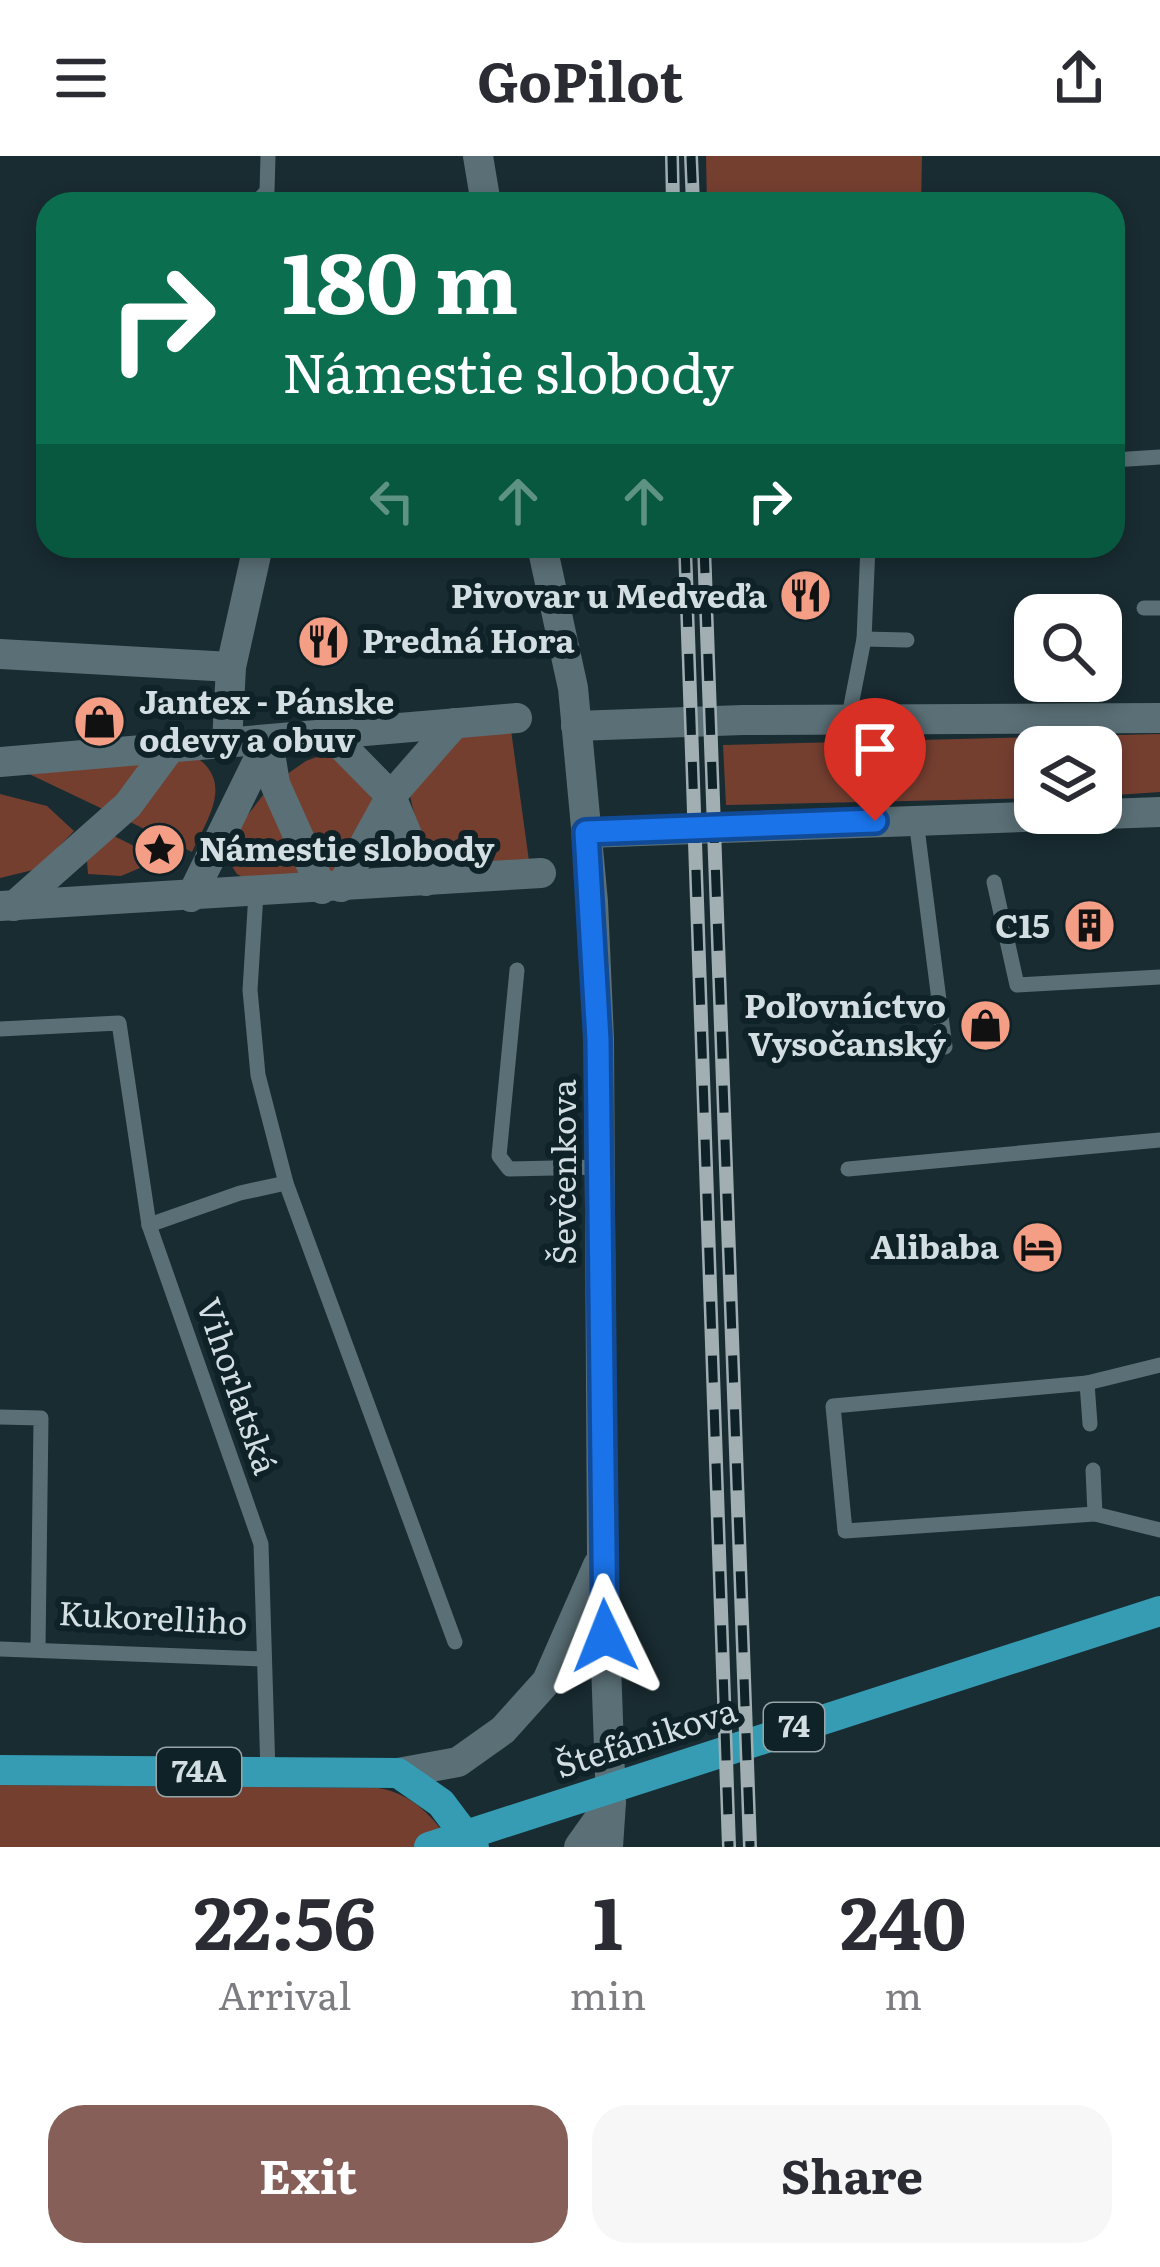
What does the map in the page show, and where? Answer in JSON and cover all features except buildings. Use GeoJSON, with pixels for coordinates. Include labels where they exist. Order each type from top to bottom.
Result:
{"type":"FeatureCollection","features":[{"type":"Feature","properties":{"kind":"main road","name":"Štefánikova"},"geometry":{"type":"LineString","coordinates":[[429,1847],[1160,1611]]}},
{"type":"Feature","properties":{"kind":"main road","name":"74A"},"geometry":{"type":"LineString","coordinates":[[0,1770],[398,1773]]}},
{"type":"Feature","properties":{"kind":"main road"},"geometry":{"type":"LineString","coordinates":[[398,1773],[441,1803],[474,1847]]}},
{"type":"Feature","properties":{"kind":"street"},"geometry":{"type":"LineString","coordinates":[[478,156],[484,192]]}},
{"type":"Feature","properties":{"kind":"street"},"geometry":{"type":"LineString","coordinates":[[227,743],[231,667],[255,558]]}},
{"type":"Feature","properties":{"kind":"street","name":"Ševčenkova"},"geometry":{"type":"LineString","coordinates":[[545,558],[568,652],[586,832],[598,1040],[608,1847]]}},
{"type":"Feature","properties":{"kind":"street"},"geometry":{"type":"LineString","coordinates":[[0,654],[231,667]]}},
{"type":"Feature","properties":{"kind":"street"},"geometry":{"type":"LineString","coordinates":[[0,762],[517,718]]}},
{"type":"Feature","properties":{"kind":"street"},"geometry":{"type":"LineString","coordinates":[[576,726],[743,720],[1160,718]]}},
{"type":"Feature","properties":{"kind":"street"},"geometry":{"type":"LineString","coordinates":[[332,888],[391,796],[455,723]]}},
{"type":"Feature","properties":{"kind":"street"},"geometry":{"type":"LineString","coordinates":[[330,734],[391,796],[426,881]]}},
{"type":"Feature","properties":{"kind":"street"},"geometry":{"type":"LineString","coordinates":[[268,740],[275,784],[332,888]]}},
{"type":"Feature","properties":{"kind":"street"},"geometry":{"type":"LineString","coordinates":[[190,897],[268,740]]}},
{"type":"Feature","properties":{"kind":"street"},"geometry":{"type":"LineString","coordinates":[[7,906],[128,805],[170,748]]}},
{"type":"Feature","properties":{"kind":"street"},"geometry":{"type":"LineString","coordinates":[[586,832],[1160,812]]}},
{"type":"Feature","properties":{"kind":"street"},"geometry":{"type":"LineString","coordinates":[[7,906],[541,873]]}},
{"type":"Feature","properties":{"kind":"street"},"geometry":{"type":"LineString","coordinates":[[398,1773],[458,1762],[503,1730],[547,1681],[602,1554]]}},
{"type":"Feature","properties":{"kind":"street"},"geometry":{"type":"LineString","coordinates":[[579,1847],[611,1802]]}},
{"type":"Feature","properties":{"kind":"lane"},"geometry":{"type":"LineString","coordinates":[[266,192],[268,156]]}},
{"type":"Feature","properties":{"kind":"lane"},"geometry":{"type":"LineString","coordinates":[[1125,459],[1160,457]]}},
{"type":"Feature","properties":{"kind":"lane"},"geometry":{"type":"LineString","coordinates":[[848,722],[864,639],[867,558]]}},
{"type":"Feature","properties":{"kind":"lane"},"geometry":{"type":"LineString","coordinates":[[864,639],[907,640]]}},
{"type":"Feature","properties":{"kind":"lane"},"geometry":{"type":"LineString","coordinates":[[916,820],[944,1047]]}},
{"type":"Feature","properties":{"kind":"lane"},"geometry":{"type":"LineString","coordinates":[[994,882],[1017,985],[1160,977]]}},
{"type":"Feature","properties":{"kind":"lane"},"geometry":{"type":"LineString","coordinates":[[256,893],[250,990],[258,1075],[286,1183],[455,1642]]}},
{"type":"Feature","properties":{"kind":"lane"},"geometry":{"type":"LineString","coordinates":[[517,970],[500,1156],[509,1169],[600,1167]]}},
{"type":"Feature","properties":{"kind":"lane","name":"Vihorlatská"},"geometry":{"type":"LineString","coordinates":[[0,1029],[118,1023],[149,1225],[261,1544],[268,1773]]}},
{"type":"Feature","properties":{"kind":"lane"},"geometry":{"type":"LineString","coordinates":[[848,1169],[1160,1140]]}},
{"type":"Feature","properties":{"kind":"lane"},"geometry":{"type":"LineString","coordinates":[[149,1225],[240,1193],[286,1183]]}},
{"type":"Feature","properties":{"kind":"lane"},"geometry":{"type":"LineString","coordinates":[[1160,1365],[1088,1383],[833,1406],[845,1531],[1095,1514],[1160,1531]]}},
{"type":"Feature","properties":{"kind":"lane"},"geometry":{"type":"LineString","coordinates":[[1088,1383],[1090,1424]]}},
{"type":"Feature","properties":{"kind":"lane","name":"Kukorelliho"},"geometry":{"type":"LineString","coordinates":[[0,1417],[40,1418],[38,1649]]}},
{"type":"Feature","properties":{"kind":"lane"},"geometry":{"type":"LineString","coordinates":[[1093,1470],[1095,1514]]}},
{"type":"Feature","properties":{"kind":"lane","name":"Kukorelliho"},"geometry":{"type":"LineString","coordinates":[[0,1649],[264,1659]]}},
{"type":"Feature","properties":{"kind":"shaded area"},"geometry":{"type":"Polygon","coordinates":[[[706,156],[922,156],[921,192],[707,192],[706,156]]]}},
{"type":"Feature","properties":{"kind":"shaded area"},"geometry":{"type":"Polygon","coordinates":[[[511,730],[529,861],[427,869],[410,796],[452,736],[511,730]]]}},
{"type":"Feature","properties":{"kind":"shaded area"},"geometry":{"type":"Polygon","coordinates":[[[1160,734],[1160,792],[1122,795],[1122,735],[1160,734]]]}},
{"type":"Feature","properties":{"kind":"shaded area"},"geometry":{"type":"Polygon","coordinates":[[[1014,738],[1014,798],[726,805],[723,745],[1014,738]]]}},
{"type":"Feature","properties":{"kind":"shaded area"},"geometry":{"type":"Polygon","coordinates":[[[337,749],[374,801],[341,875],[324,876],[280,779],[306,761],[337,749]]]}},
{"type":"Feature","properties":{"kind":"shaded area"},"geometry":{"type":"Polygon","coordinates":[[[196,757],[214,778],[215,790],[210,814],[192,852],[128,821],[176,760],[196,757]]]}},
{"type":"Feature","properties":{"kind":"shaded area"},"geometry":{"type":"Polygon","coordinates":[[[145,762],[109,812],[27,773],[145,762]]]}},
{"type":"Feature","properties":{"kind":"shaded area"},"geometry":{"type":"Polygon","coordinates":[[[270,786],[311,877],[251,882],[229,862],[230,838],[270,786]]]}},
{"type":"Feature","properties":{"kind":"shaded area"},"geometry":{"type":"Polygon","coordinates":[[[0,794],[47,806],[74,831],[37,869],[0,878],[0,794]]]}},
{"type":"Feature","properties":{"kind":"shaded area"},"geometry":{"type":"Polygon","coordinates":[[[112,835],[132,845],[147,865],[121,876],[88,874],[87,861],[112,835]]]}},
{"type":"Feature","properties":{"kind":"shaded area"},"geometry":{"type":"Polygon","coordinates":[[[0,1785],[378,1788],[422,1809],[454,1847],[0,1847],[0,1785]]]}},
{"type":"Feature","properties":{"kind":"railway"},"geometry":{"type":"LineString","coordinates":[[672,156],[673,192]]}},
{"type":"Feature","properties":{"kind":"railway"},"geometry":{"type":"LineString","coordinates":[[691,156],[692,192]]}},
{"type":"Feature","properties":{"kind":"railway"},"geometry":{"type":"LineString","coordinates":[[685,558],[729,1847]]}},
{"type":"Feature","properties":{"kind":"railway"},"geometry":{"type":"LineString","coordinates":[[704,558],[750,1847]]}},
{"type":"Feature","properties":{"kind":"place","name":"Pivovar u Medveďa"},"geometry":{"type":"Point","coordinates":[806,596]}},
{"type":"Feature","properties":{"kind":"place","name":"Predná Hora"},"geometry":{"type":"Point","coordinates":[323,641]}},
{"type":"Feature","properties":{"kind":"place","name":"Jantex - Pánske odevy a obuv"},"geometry":{"type":"Point","coordinates":[100,721]}},
{"type":"Feature","properties":{"kind":"place","name":"Námestie slobody"},"geometry":{"type":"Point","coordinates":[160,849]}},
{"type":"Feature","properties":{"kind":"place","name":"C15"},"geometry":{"type":"Point","coordinates":[1089,926]}},
{"type":"Feature","properties":{"kind":"place","name":"Poľovníctvo Vysočanský"},"geometry":{"type":"Point","coordinates":[985,1025]}},
{"type":"Feature","properties":{"kind":"place","name":"Alibaba"},"geometry":{"type":"Point","coordinates":[1038,1247]}},
{"type":"Feature","properties":{"kind":"route"},"geometry":{"type":"LineString","coordinates":[[605,1636],[598,1040],[586,832],[875,821]]}}]}
